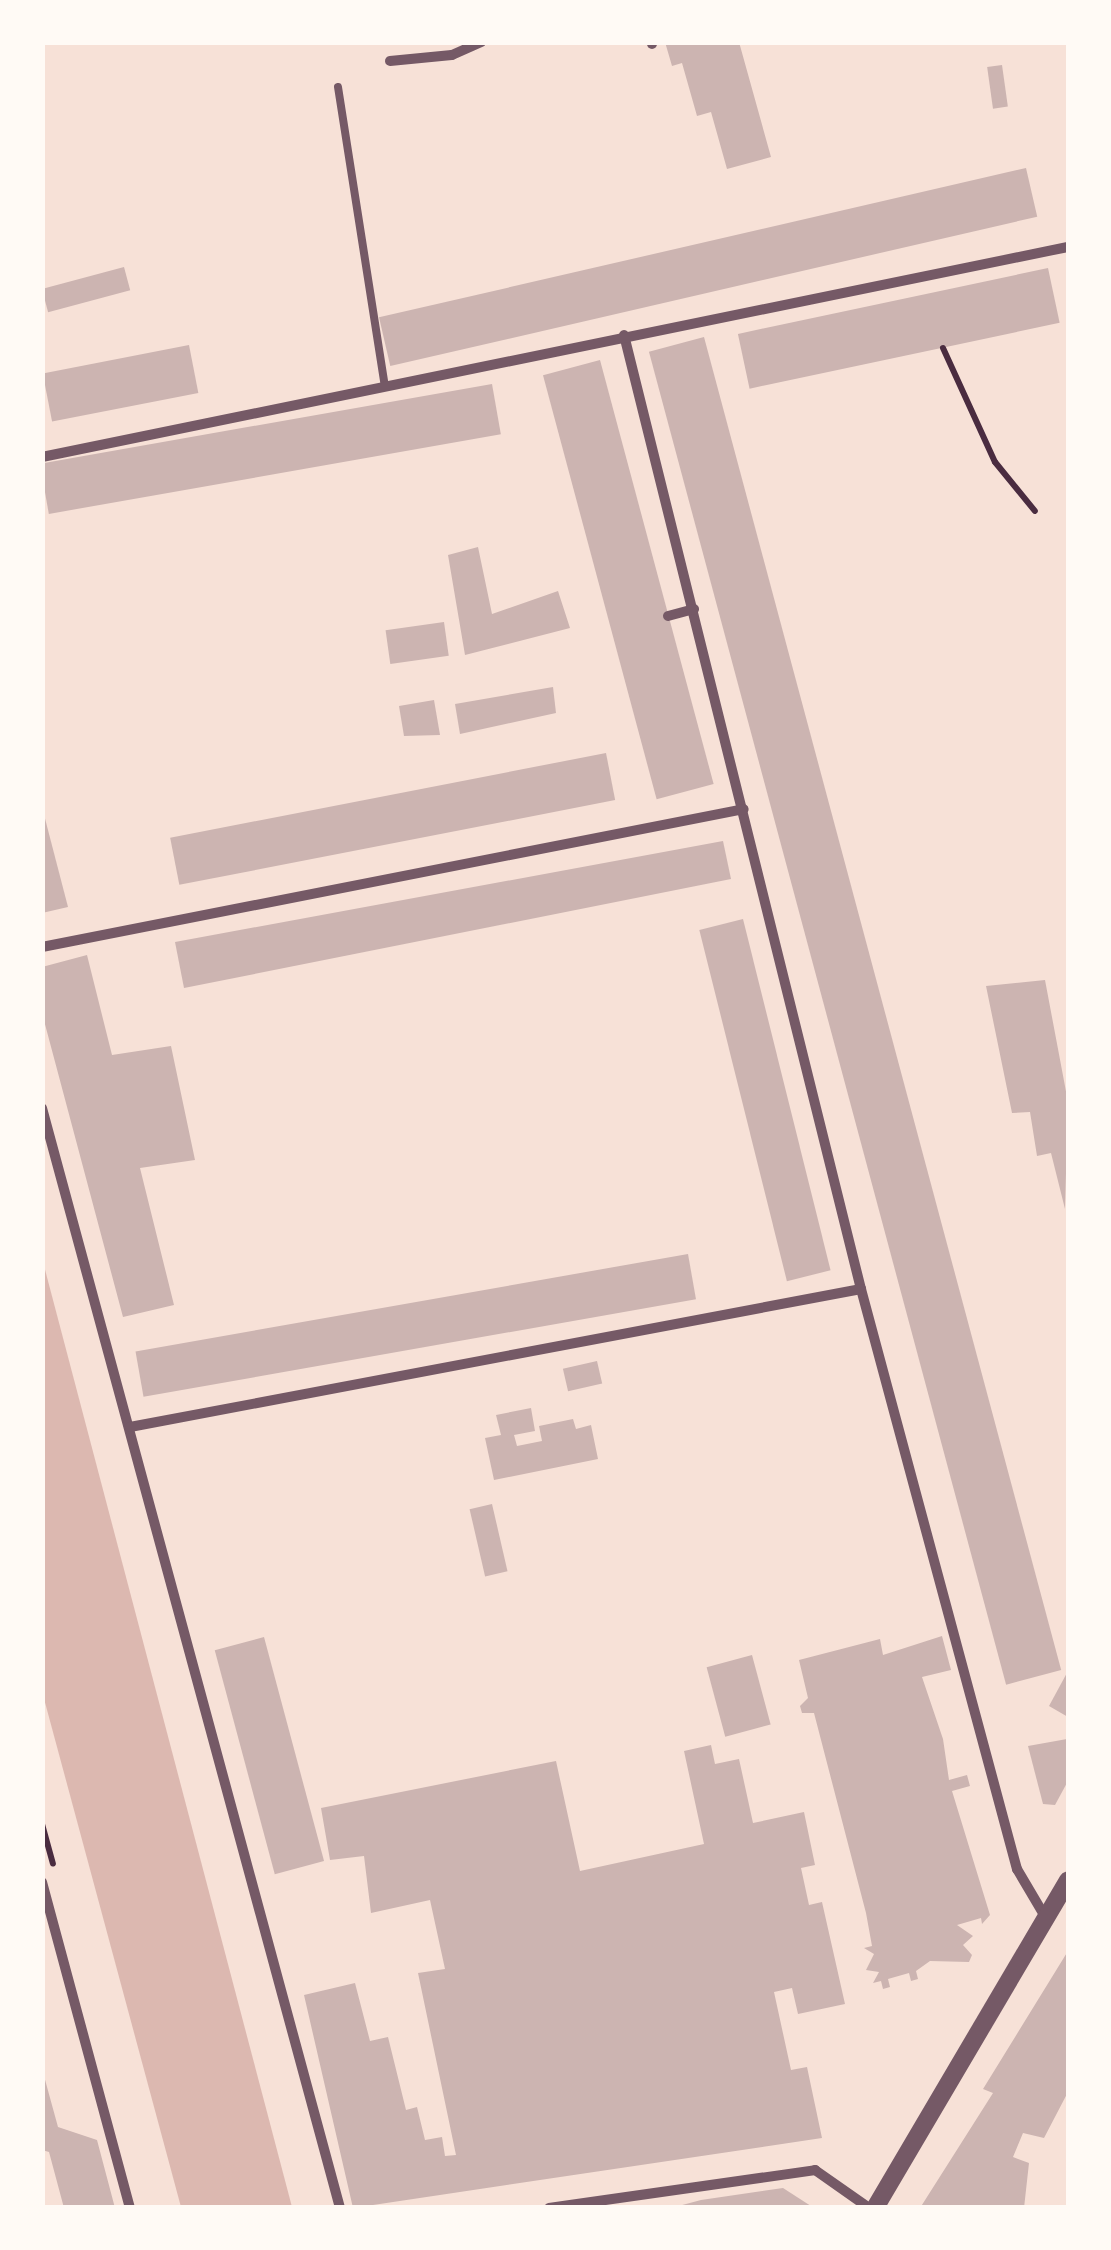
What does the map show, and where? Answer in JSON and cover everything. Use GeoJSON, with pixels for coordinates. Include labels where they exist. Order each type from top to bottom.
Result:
{"type":"FeatureCollection","features":[{"type":"Feature","properties":{"kind":"street"},"geometry":{"type":"LineString","coordinates":[[390,61],[452,56],[481,42]]}},
{"type":"Feature","properties":{"kind":"street"},"geometry":{"type":"LineString","coordinates":[[42,457],[1068,247]]}},
{"type":"Feature","properties":{"kind":"street"},"geometry":{"type":"LineString","coordinates":[[624,335],[861,1289],[1018,1869],[1046,1920]]}},
{"type":"Feature","properties":{"kind":"street"},"geometry":{"type":"LineString","coordinates":[[668,616],[694,610]]}},
{"type":"Feature","properties":{"kind":"street"},"geometry":{"type":"LineString","coordinates":[[42,947],[744,808]]}},
{"type":"Feature","properties":{"kind":"street"},"geometry":{"type":"LineString","coordinates":[[42,1108],[340,2208]]}},
{"type":"Feature","properties":{"kind":"street"},"geometry":{"type":"LineString","coordinates":[[130,1427],[861,1289]]}},
{"type":"Feature","properties":{"kind":"street"},"geometry":{"type":"LineString","coordinates":[[549,2208],[815,2170],[872,2208],[1068,1881]]}},
{"type":"Feature","properties":{"kind":"street"},"geometry":{"type":"LineString","coordinates":[[42,1882],[130,2208]]}},
{"type":"Feature","properties":{"kind":"lane"},"geometry":{"type":"LineString","coordinates":[[338,87],[385,386]]}},
{"type":"Feature","properties":{"kind":"path"},"geometry":{"type":"LineString","coordinates":[[943,348],[995,462],[1035,511]]}},
{"type":"Feature","properties":{"kind":"shaded area"},"geometry":{"type":"Polygon","coordinates":[[[43,1262],[292,2207],[181,2207],[43,1695],[43,1262]]]}},
{"type":"Feature","properties":{"kind":"building"},"geometry":{"type":"Polygon","coordinates":[[[665,42],[739,42],[771,157],[727,169],[711,112],[697,116],[682,63],[672,66],[665,42]]]}},
{"type":"Feature","properties":{"kind":"building"},"geometry":{"type":"Polygon","coordinates":[[[1002,65],[1008,107],[993,109],[987,67],[1002,65]]]}},
{"type":"Feature","properties":{"kind":"building"},"geometry":{"type":"Polygon","coordinates":[[[1026,168],[1037,217],[390,366],[379,317],[1026,168]]]}},
{"type":"Feature","properties":{"kind":"building"},"geometry":{"type":"Polygon","coordinates":[[[124,267],[130,290],[48,312],[42,289],[124,267]]]}},
{"type":"Feature","properties":{"kind":"building"},"geometry":{"type":"Polygon","coordinates":[[[1048,268],[1060,323],[750,389],[738,334],[1048,268]]]}},
{"type":"Feature","properties":{"kind":"building"},"geometry":{"type":"Polygon","coordinates":[[[704,337],[1061,1670],[1006,1685],[649,352],[704,337]]]}},
{"type":"Feature","properties":{"kind":"building"},"geometry":{"type":"Polygon","coordinates":[[[189,345],[198,393],[52,422],[43,373],[189,345]]]}},
{"type":"Feature","properties":{"kind":"building"},"geometry":{"type":"Polygon","coordinates":[[[600,360],[714,784],[657,799],[543,375],[600,360]]]}},
{"type":"Feature","properties":{"kind":"building"},"geometry":{"type":"Polygon","coordinates":[[[492,384],[501,434],[49,514],[42,463],[492,384]]]}},
{"type":"Feature","properties":{"kind":"building"},"geometry":{"type":"Polygon","coordinates":[[[478,547],[492,614],[558,591],[570,628],[465,655],[448,555],[478,547]]]}},
{"type":"Feature","properties":{"kind":"building"},"geometry":{"type":"Polygon","coordinates":[[[444,622],[449,656],[390,664],[386,630],[444,622]]]}},
{"type":"Feature","properties":{"kind":"building"},"geometry":{"type":"Polygon","coordinates":[[[553,687],[556,713],[460,734],[455,704],[553,687]]]}},
{"type":"Feature","properties":{"kind":"building"},"geometry":{"type":"Polygon","coordinates":[[[434,700],[440,735],[404,736],[399,706],[434,700]]]}},
{"type":"Feature","properties":{"kind":"building"},"geometry":{"type":"Polygon","coordinates":[[[606,753],[615,800],[179,885],[170,838],[606,753]]]}},
{"type":"Feature","properties":{"kind":"building"},"geometry":{"type":"Polygon","coordinates":[[[42,807],[68,907],[42,913],[42,807]]]}},
{"type":"Feature","properties":{"kind":"building"},"geometry":{"type":"Polygon","coordinates":[[[723,841],[731,879],[184,988],[175,942],[723,841]]]}},
{"type":"Feature","properties":{"kind":"building"},"geometry":{"type":"Polygon","coordinates":[[[743,919],[831,1270],[787,1281],[699,930],[743,919]]]}},
{"type":"Feature","properties":{"kind":"building"},"geometry":{"type":"Polygon","coordinates":[[[87,955],[112,1055],[171,1046],[195,1160],[140,1168],[174,1305],[123,1317],[42,1013],[42,967],[87,955]]]}},
{"type":"Feature","properties":{"kind":"building"},"geometry":{"type":"Polygon","coordinates":[[[1045,980],[1068,1102],[1065,1209],[1051,1153],[1037,1156],[1030,1112],[1012,1113],[986,986],[1045,980]]]}},
{"type":"Feature","properties":{"kind":"building"},"geometry":{"type":"Polygon","coordinates":[[[688,1254],[696,1299],[144,1397],[136,1351],[688,1254]]]}},
{"type":"Feature","properties":{"kind":"building"},"geometry":{"type":"Polygon","coordinates":[[[597,1361],[602,1383],[568,1391],[563,1369],[597,1361]]]}},
{"type":"Feature","properties":{"kind":"building"},"geometry":{"type":"Polygon","coordinates":[[[531,1408],[535,1431],[514,1435],[517,1446],[542,1441],[539,1426],[573,1419],[576,1429],[591,1425],[598,1459],[494,1480],[485,1438],[501,1435],[496,1415],[531,1408]]]}},
{"type":"Feature","properties":{"kind":"building"},"geometry":{"type":"Polygon","coordinates":[[[492,1504],[508,1571],[485,1576],[470,1509],[492,1504]]]}},
{"type":"Feature","properties":{"kind":"building"},"geometry":{"type":"Polygon","coordinates":[[[942,1636],[951,1670],[922,1677],[943,1739],[949,1780],[967,1775],[970,1786],[952,1791],[990,1915],[982,1924],[981,1918],[957,1925],[973,1936],[963,1945],[972,1955],[969,1962],[930,1961],[916,1971],[918,1979],[911,1981],[909,1973],[888,1979],[890,1987],[883,1989],[881,1981],[873,1983],[879,1972],[866,1970],[874,1954],[864,1948],[872,1946],[866,1913],[814,1713],[802,1713],[800,1706],[808,1698],[799,1660],[880,1639],[883,1655],[942,1636]]]}},
{"type":"Feature","properties":{"kind":"building"},"geometry":{"type":"Polygon","coordinates":[[[264,1637],[324,1861],[275,1874],[215,1650],[264,1637]]]}},
{"type":"Feature","properties":{"kind":"building"},"geometry":{"type":"Polygon","coordinates":[[[752,1655],[771,1725],[725,1737],[707,1667],[752,1655]]]}},
{"type":"Feature","properties":{"kind":"building"},"geometry":{"type":"Polygon","coordinates":[[[1068,1671],[1068,1717],[1049,1706],[1068,1671]]]}},
{"type":"Feature","properties":{"kind":"building"},"geometry":{"type":"Polygon","coordinates":[[[1067,1739],[1068,1781],[1055,1805],[1043,1804],[1028,1746],[1067,1739]]]}},
{"type":"Feature","properties":{"kind":"building"},"geometry":{"type":"Polygon","coordinates":[[[711,1745],[715,1764],[739,1759],[753,1823],[804,1812],[815,1865],[801,1868],[809,1905],[822,1902],[845,2004],[798,2014],[792,1988],[774,1992],[791,2070],[807,2067],[822,2138],[353,2208],[304,1995],[355,1983],[370,2041],[388,2037],[406,2110],[417,2107],[425,2140],[442,2137],[445,2156],[456,2155],[418,1973],[445,1969],[430,1900],[371,1913],[364,1856],[330,1860],[321,1808],[556,1761],[580,1871],[704,1844],[684,1751],[711,1745]]]}},
{"type":"Feature","properties":{"kind":"building"},"geometry":{"type":"Polygon","coordinates":[[[1068,1951],[1068,2092],[1044,2138],[1023,2133],[1013,2157],[1029,2163],[1024,2208],[920,2208],[993,2093],[983,2089],[1068,1951]]]}},
{"type":"Feature","properties":{"kind":"building"},"geometry":{"type":"Polygon","coordinates":[[[44,2076],[58,2127],[97,2140],[115,2208],[64,2208],[49,2152],[42,2150],[44,2076]]]}},
{"type":"Feature","properties":{"kind":"building"},"geometry":{"type":"Polygon","coordinates":[[[783,2188],[814,2208],[671,2208],[701,2200],[783,2188]]]}}]}
